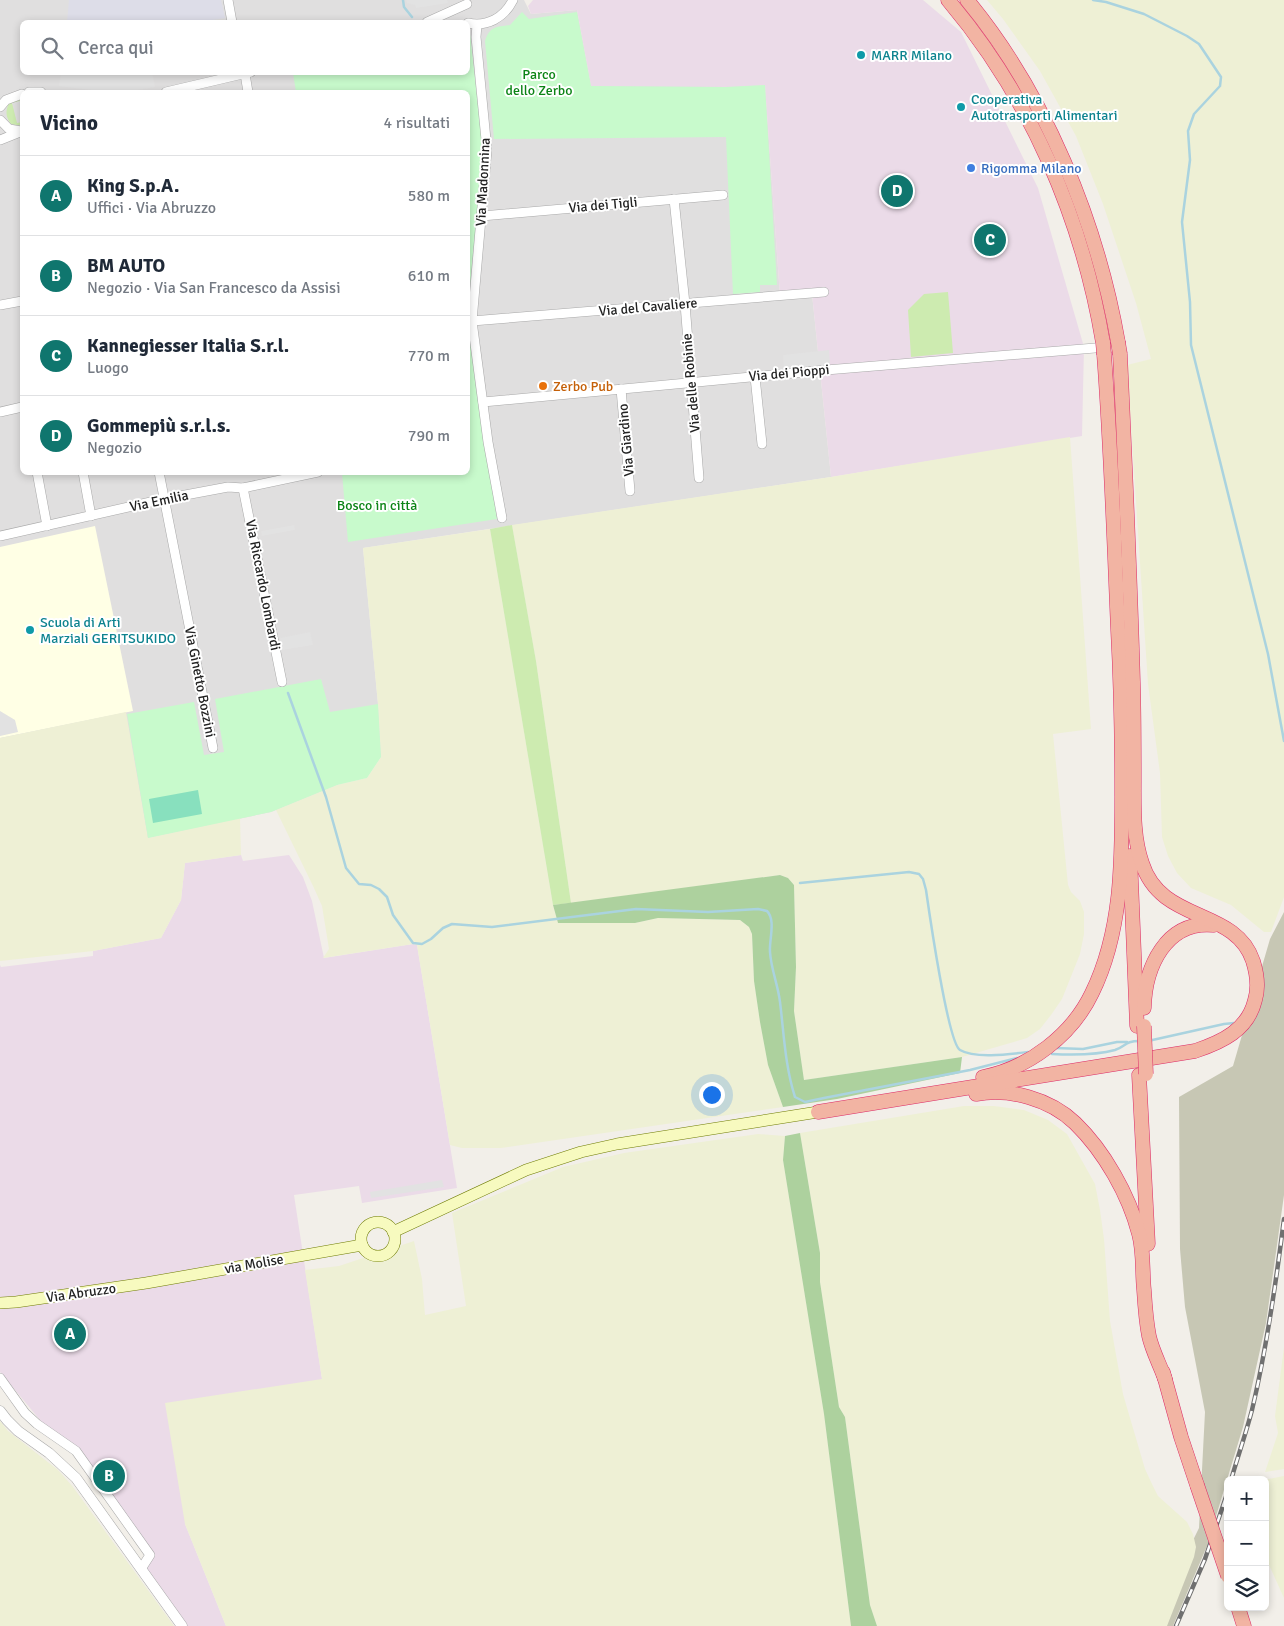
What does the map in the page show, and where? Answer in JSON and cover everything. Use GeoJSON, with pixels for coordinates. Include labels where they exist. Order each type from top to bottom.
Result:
{"type":"FeatureCollection","features":[{"type":"Feature","properties":{"kind":"highway"},"geometry":{"type":"LineString","coordinates":[[818,1112],[1185,1052],[1213,1045],[1228,1037],[1248,1018],[1257,994],[1258,980],[1252,957],[1245,944],[1226,928],[1186,911],[1155,888],[1148,877],[1140,857],[1135,833],[1100,348],[1084,257],[1063,193],[1020,103],[992,58],[948,0]]}},
{"type":"Feature","properties":{"kind":"highway"},"geometry":{"type":"LineString","coordinates":[[968,0],[1004,51],[1032,96],[1057,145],[1072,180],[1105,278],[1119,348],[1130,898],[1141,1026],[1143,1075],[1141,1106],[1150,1282],[1158,1347],[1165,1379],[1181,1437],[1225,1566]]}},
{"type":"Feature","properties":{"kind":"highway"},"geometry":{"type":"LineString","coordinates":[[851,1106],[906,1090],[995,1074],[1038,1054],[1068,1029],[1092,994],[1113,927],[1122,861],[1128,728]]}},
{"type":"Feature","properties":{"kind":"highway"},"geometry":{"type":"LineString","coordinates":[[1141,1026],[1146,981],[1152,966],[1163,948],[1176,935],[1194,926],[1205,924],[1226,928]]}},
{"type":"Feature","properties":{"kind":"highway"},"geometry":{"type":"LineString","coordinates":[[851,1106],[893,1107],[998,1092],[1032,1098],[1049,1105],[1075,1123],[1104,1159],[1125,1195],[1134,1216],[1140,1236],[1150,1338],[1165,1379]]}},
{"type":"Feature","properties":{"kind":"highway"},"geometry":{"type":"LineString","coordinates":[[1239,1611],[1244,1626]]}},
{"type":"Feature","properties":{"kind":"main road"},"geometry":{"type":"LineString","coordinates":[[393,1232],[526,1170],[581,1152],[818,1112]]}},
{"type":"Feature","properties":{"kind":"main road"},"geometry":{"type":"LineString","coordinates":[[373,1222],[387,1224],[393,1232],[394,1242],[388,1252],[384,1254],[374,1255],[362,1245],[364,1228],[373,1222]]}},
{"type":"Feature","properties":{"kind":"main road","name":"via Molise"},"geometry":{"type":"LineString","coordinates":[[146,1283],[362,1245]]}},
{"type":"Feature","properties":{"kind":"main road","name":"Via Abruzzo"},"geometry":{"type":"LineString","coordinates":[[0,1303],[146,1283]]}},
{"type":"Feature","properties":{"kind":"main road","name":"Via Abruzzo"},"geometry":{"type":"LineString","coordinates":[[0,1308],[16,1302]]}},
{"type":"Feature","properties":{"kind":"street"},"geometry":{"type":"LineString","coordinates":[[228,0],[232,20]]}},
{"type":"Feature","properties":{"kind":"street"},"geometry":{"type":"LineString","coordinates":[[471,24],[482,25],[498,18],[514,0]]}},
{"type":"Feature","properties":{"kind":"street"},"geometry":{"type":"LineString","coordinates":[[431,20],[469,2]]}},
{"type":"Feature","properties":{"kind":"street","name":"Via Madonnina"},"geometry":{"type":"LineString","coordinates":[[468,20],[465,16],[469,2]]}},
{"type":"Feature","properties":{"kind":"street","name":"Via Madonnina"},"geometry":{"type":"LineString","coordinates":[[471,24],[476,38],[487,150],[472,321],[488,442],[502,518]]}},
{"type":"Feature","properties":{"kind":"street"},"geometry":{"type":"LineString","coordinates":[[176,90],[240,75]]}},
{"type":"Feature","properties":{"kind":"street"},"geometry":{"type":"LineString","coordinates":[[244,75],[248,90]]}},
{"type":"Feature","properties":{"kind":"street"},"geometry":{"type":"LineString","coordinates":[[0,99],[20,96]]}},
{"type":"Feature","properties":{"kind":"street"},"geometry":{"type":"LineString","coordinates":[[0,107],[4,101],[10,98]]}},
{"type":"Feature","properties":{"kind":"street"},"geometry":{"type":"LineString","coordinates":[[0,121],[0,132]]}},
{"type":"Feature","properties":{"kind":"street"},"geometry":{"type":"LineString","coordinates":[[0,121],[6,128],[20,132]]}},
{"type":"Feature","properties":{"kind":"street"},"geometry":{"type":"LineString","coordinates":[[0,140],[20,134]]}},
{"type":"Feature","properties":{"kind":"street","name":"Via dei Tigli"},"geometry":{"type":"LineString","coordinates":[[482,216],[724,195]]}},
{"type":"Feature","properties":{"kind":"street","name":"Via delle Robinie"},"geometry":{"type":"LineString","coordinates":[[674,199],[685,304],[699,478]]}},
{"type":"Feature","properties":{"kind":"street","name":"Via del Cavaliere"},"geometry":{"type":"LineString","coordinates":[[472,321],[824,292]]}},
{"type":"Feature","properties":{"kind":"street"},"geometry":{"type":"LineString","coordinates":[[0,305],[20,301]]}},
{"type":"Feature","properties":{"kind":"street","name":"Via dei Pioppi"},"geometry":{"type":"LineString","coordinates":[[483,402],[755,376],[1100,348]]}},
{"type":"Feature","properties":{"kind":"street"},"geometry":{"type":"LineString","coordinates":[[755,376],[762,444]]}},
{"type":"Feature","properties":{"kind":"street","name":"Via Giardino"},"geometry":{"type":"LineString","coordinates":[[621,389],[630,491]]}},
{"type":"Feature","properties":{"kind":"street"},"geometry":{"type":"LineString","coordinates":[[0,412],[20,407]]}},
{"type":"Feature","properties":{"kind":"street"},"geometry":{"type":"LineString","coordinates":[[38,475],[47,526]]}},
{"type":"Feature","properties":{"kind":"street"},"geometry":{"type":"LineString","coordinates":[[84,475],[91,516]]}},
{"type":"Feature","properties":{"kind":"street","name":"Via Ginetto Bozzini"},"geometry":{"type":"LineString","coordinates":[[159,475],[213,748]]}},
{"type":"Feature","properties":{"kind":"street","name":"Via Emilia"},"geometry":{"type":"LineString","coordinates":[[0,536],[164,499],[228,487],[242,488],[304,475]]}},
{"type":"Feature","properties":{"kind":"street","name":"Via Riccardo Lombardi"},"geometry":{"type":"LineString","coordinates":[[242,488],[282,682]]}},
{"type":"Feature","properties":{"kind":"street"},"geometry":{"type":"LineString","coordinates":[[0,1378],[25,1413],[37,1424],[76,1451],[89,1468],[150,1555],[140,1569]]}},
{"type":"Feature","properties":{"kind":"street"},"geometry":{"type":"LineString","coordinates":[[0,1410],[18,1431],[49,1453],[76,1478],[182,1626]]}},
{"type":"Feature","properties":{"kind":"shaded area"},"geometry":{"type":"Polygon","coordinates":[[[0,0],[524,0],[531,14],[577,10],[591,86],[765,85],[780,296],[812,294],[831,477],[363,548],[378,704],[381,757],[337,785],[271,812],[148,838],[0,738],[0,0]]]}},
{"type":"Feature","properties":{"kind":"shaded area"},"geometry":{"type":"Polygon","coordinates":[[[69,0],[221,0],[225,18],[212,20],[67,20],[69,0]]]}},
{"type":"Feature","properties":{"kind":"shaded area"},"geometry":{"type":"Polygon","coordinates":[[[406,0],[447,0],[448,3],[416,8],[415,5],[407,3],[406,0]]]}},
{"type":"Feature","properties":{"kind":"shaded area"},"geometry":{"type":"Polygon","coordinates":[[[533,0],[923,0],[961,32],[1038,188],[1084,347],[1082,436],[831,477],[812,294],[780,296],[765,86],[591,86],[577,10],[531,14],[528,6],[533,0]]]}},
{"type":"Feature","properties":{"kind":"shaded area"},"geometry":{"type":"Polygon","coordinates":[[[987,0],[1284,0],[1284,897],[1271,932],[1264,932],[1231,905],[1191,888],[1177,873],[1168,856],[1162,837],[1160,773],[1148,684],[1127,365],[1151,359],[1136,303],[1103,204],[1076,136],[1040,71],[987,0]]]}},
{"type":"Feature","properties":{"kind":"shaded area"},"geometry":{"type":"Polygon","coordinates":[[[61,75],[153,75],[155,87],[138,90],[92,90],[59,86],[61,75]]]}},
{"type":"Feature","properties":{"kind":"shaded area"},"geometry":{"type":"Polygon","coordinates":[[[829,350],[830,365],[784,370],[783,355],[829,350]]]}},
{"type":"Feature","properties":{"kind":"shaded area"},"geometry":{"type":"Polygon","coordinates":[[[1070,437],[1091,729],[1053,734],[1068,885],[1071,892],[1080,901],[1084,912],[1084,934],[1080,954],[1062,999],[1040,1029],[1027,1038],[962,1057],[804,1080],[794,1011],[796,967],[794,885],[788,878],[780,875],[571,903],[536,661],[512,525],[831,477],[1070,437]]]}},
{"type":"Feature","properties":{"kind":"shaded area"},"geometry":{"type":"Polygon","coordinates":[[[294,525],[295,530],[262,536],[261,531],[294,525]]]}},
{"type":"Feature","properties":{"kind":"shaded area"},"geometry":{"type":"Polygon","coordinates":[[[95,526],[133,711],[0,738],[0,547],[95,526]]]}},
{"type":"Feature","properties":{"kind":"shaded area"},"geometry":{"type":"Polygon","coordinates":[[[490,529],[553,905],[558,923],[635,923],[658,918],[740,920],[749,927],[752,934],[754,981],[768,1065],[783,1107],[501,1148],[462,1148],[450,1145],[417,945],[413,944],[323,958],[329,949],[322,906],[276,810],[337,785],[367,778],[381,757],[378,704],[363,548],[490,529]]]}},
{"type":"Feature","properties":{"kind":"shaded area"},"geometry":{"type":"Polygon","coordinates":[[[310,632],[313,645],[282,650],[280,638],[310,632]]]}},
{"type":"Feature","properties":{"kind":"shaded area"},"geometry":{"type":"Polygon","coordinates":[[[0,711],[15,720],[18,732],[0,736],[0,711]]]}},
{"type":"Feature","properties":{"kind":"shaded area"},"geometry":{"type":"Polygon","coordinates":[[[126,712],[148,838],[240,818],[241,855],[185,863],[181,900],[161,938],[93,951],[0,961],[0,738],[126,712]]]}},
{"type":"Feature","properties":{"kind":"shaded area"},"geometry":{"type":"Polygon","coordinates":[[[241,855],[243,861],[289,855],[303,877],[312,901],[324,958],[413,944],[417,945],[457,1188],[362,1203],[359,1186],[294,1195],[322,1379],[185,1524],[226,1626],[182,1626],[141,1569],[150,1555],[84,1454],[45,1426],[0,1372],[0,965],[1,967],[93,956],[93,951],[161,938],[181,900],[185,863],[241,855]]]}},
{"type":"Feature","properties":{"kind":"shaded area"},"geometry":{"type":"Polygon","coordinates":[[[1284,912],[1284,1195],[1266,1323],[1243,1427],[1228,1476],[1224,1476],[1224,1490],[1207,1546],[1173,1626],[1151,1626],[1199,1528],[1205,1412],[1185,1307],[1180,1249],[1179,1097],[1233,1066],[1270,939],[1284,912]]]}},
{"type":"Feature","properties":{"kind":"shaded area"},"geometry":{"type":"Polygon","coordinates":[[[964,1106],[994,1106],[1024,1110],[1048,1120],[1067,1134],[1095,1184],[1104,1239],[1110,1321],[1123,1394],[1145,1469],[1152,1484],[1158,1496],[1187,1522],[1193,1534],[1196,1547],[1194,1557],[1167,1626],[877,1626],[870,1605],[845,1417],[839,1407],[820,1282],[820,1253],[800,1133],[964,1106]]]}},
{"type":"Feature","properties":{"kind":"shaded area"},"geometry":{"type":"Polygon","coordinates":[[[758,1134],[785,1136],[783,1160],[824,1414],[851,1626],[226,1626],[185,1524],[165,1403],[322,1379],[305,1270],[339,1266],[414,1241],[422,1279],[425,1315],[466,1306],[452,1213],[563,1167],[624,1153],[758,1134]]]}},
{"type":"Feature","properties":{"kind":"shaded area"},"geometry":{"type":"Polygon","coordinates":[[[442,1180],[444,1187],[371,1198],[370,1192],[442,1180]]]}},
{"type":"Feature","properties":{"kind":"shaded area"},"geometry":{"type":"Polygon","coordinates":[[[1284,1347],[1284,1469],[1265,1472],[1278,1433],[1275,1416],[1284,1347]]]}},
{"type":"Feature","properties":{"kind":"shaded area"},"geometry":{"type":"Polygon","coordinates":[[[0,1421],[8,1431],[58,1470],[73,1487],[174,1626],[0,1626],[0,1421]]]}},
{"type":"Feature","properties":{"kind":"shaded area"},"geometry":{"type":"Polygon","coordinates":[[[1284,1476],[1284,1598],[1269,1565],[1269,1479],[1284,1476]]]}},
{"type":"Feature","properties":{"kind":"green space","name":"Parco dello Zerbo"},"geometry":{"type":"Polygon","coordinates":[[[522,12],[529,19],[577,12],[591,86],[726,87],[765,85],[777,285],[760,285],[760,292],[733,294],[726,137],[494,139],[485,41],[491,30],[510,25],[522,12]]]}},
{"type":"Feature","properties":{"kind":"green space"},"geometry":{"type":"Polygon","coordinates":[[[470,34],[483,149],[470,287],[470,90],[296,90],[293,75],[470,75],[470,34]]]}},
{"type":"Feature","properties":{"kind":"green space"},"geometry":{"type":"Polygon","coordinates":[[[20,99],[20,101],[12,103],[17,123],[20,122],[20,126],[11,124],[8,119],[7,109],[9,103],[20,99]]]}},
{"type":"Feature","properties":{"kind":"green space"},"geometry":{"type":"Polygon","coordinates":[[[948,292],[953,353],[911,357],[908,310],[924,294],[948,292]]]}},
{"type":"Feature","properties":{"kind":"green space","name":"Bosco in città"},"geometry":{"type":"Polygon","coordinates":[[[470,336],[497,519],[348,542],[342,475],[470,475],[470,336]]]}},
{"type":"Feature","properties":{"kind":"green space"},"geometry":{"type":"Polygon","coordinates":[[[512,525],[536,661],[571,903],[553,905],[490,529],[512,525]]]}},
{"type":"Feature","properties":{"kind":"green space"},"geometry":{"type":"Polygon","coordinates":[[[321,679],[330,712],[378,704],[381,757],[367,778],[337,785],[271,812],[148,838],[127,714],[194,702],[204,755],[224,752],[215,699],[321,679]]]}},
{"type":"Feature","properties":{"kind":"green space"},"geometry":{"type":"Polygon","coordinates":[[[198,790],[202,814],[153,823],[149,799],[198,790]]]}},
{"type":"Feature","properties":{"kind":"green space"},"geometry":{"type":"Polygon","coordinates":[[[780,875],[788,878],[794,885],[796,967],[794,1011],[804,1080],[962,1057],[960,1073],[837,1099],[783,1107],[768,1065],[754,981],[752,934],[749,927],[740,920],[658,918],[635,923],[558,923],[553,905],[780,875]]]}},
{"type":"Feature","properties":{"kind":"green space"},"geometry":{"type":"Polygon","coordinates":[[[800,1133],[820,1253],[820,1282],[839,1407],[845,1417],[870,1605],[877,1626],[851,1626],[824,1414],[783,1160],[785,1136],[800,1133]]]}},
{"type":"Feature","properties":{"kind":"waterway"},"geometry":{"type":"LineString","coordinates":[[403,0],[404,7],[412,17]]}},
{"type":"Feature","properties":{"kind":"waterway"},"geometry":{"type":"LineString","coordinates":[[1093,0],[1106,2],[1144,14],[1187,36],[1199,44],[1221,77],[1220,86],[1194,114],[1188,131],[1190,160],[1182,222],[1190,302],[1191,345],[1268,654],[1284,741]]}},
{"type":"Feature","properties":{"kind":"waterway"},"geometry":{"type":"LineString","coordinates":[[288,693],[326,797],[346,868],[359,884],[371,885],[379,889],[387,897],[393,915],[413,943],[422,944],[443,928],[452,924],[492,927],[636,909],[708,912],[758,909],[767,911],[771,920],[771,958],[779,996],[787,1062],[795,1097],[805,1102],[970,1070],[1017,1058]]}},
{"type":"Feature","properties":{"kind":"waterway"},"geometry":{"type":"LineString","coordinates":[[800,883],[909,872],[919,874],[923,879],[926,890],[945,1002],[955,1042],[960,1050],[967,1053],[1003,1055],[1028,1052]]}},
{"type":"Feature","properties":{"kind":"waterway"},"geometry":{"type":"LineString","coordinates":[[1148,1041],[1234,1023]]}},
{"type":"Feature","properties":{"kind":"waterway"},"geometry":{"type":"LineString","coordinates":[[1052,1054],[1100,1053],[1115,1050],[1131,1042],[1140,1041]]}},
{"type":"Feature","properties":{"kind":"waterway"},"geometry":{"type":"LineString","coordinates":[[1055,1048],[1083,1049],[1117,1042],[1127,1042]]}},
{"type":"Feature","properties":{"kind":"railway"},"geometry":{"type":"LineString","coordinates":[[1232,1476],[1252,1410],[1262,1363],[1284,1219]]}},
{"type":"Feature","properties":{"kind":"railway"},"geometry":{"type":"LineString","coordinates":[[1176,1626],[1205,1559],[1224,1503]]}},
{"type":"Feature","properties":{"kind":"place","name":"MARR Milano"},"geometry":{"type":"Point","coordinates":[861,55]}},
{"type":"Feature","properties":{"kind":"place","name":"Cooperativa Autotrasporti Alimentari"},"geometry":{"type":"Point","coordinates":[961,107]}},
{"type":"Feature","properties":{"kind":"place","name":"Rigomma Milano"},"geometry":{"type":"Point","coordinates":[971,168]}},
{"type":"Feature","properties":{"kind":"place","name":"Gommepiù s.r.l.s."},"geometry":{"type":"Point","coordinates":[897,191]}},
{"type":"Feature","properties":{"kind":"place","name":"Kannegiesser Italia S.r.l."},"geometry":{"type":"Point","coordinates":[990,240]}},
{"type":"Feature","properties":{"kind":"place","name":"Zerbo Pub"},"geometry":{"type":"Point","coordinates":[543,386]}},
{"type":"Feature","properties":{"kind":"place","name":"Scuola di Arti Marziali GERITSUKIDO"},"geometry":{"type":"Point","coordinates":[30,630]}},
{"type":"Feature","properties":{"kind":"place","name":"King S.p.A."},"geometry":{"type":"Point","coordinates":[70,1334]}},
{"type":"Feature","properties":{"kind":"place","name":"BM AUTO"},"geometry":{"type":"Point","coordinates":[109,1476]}}]}
